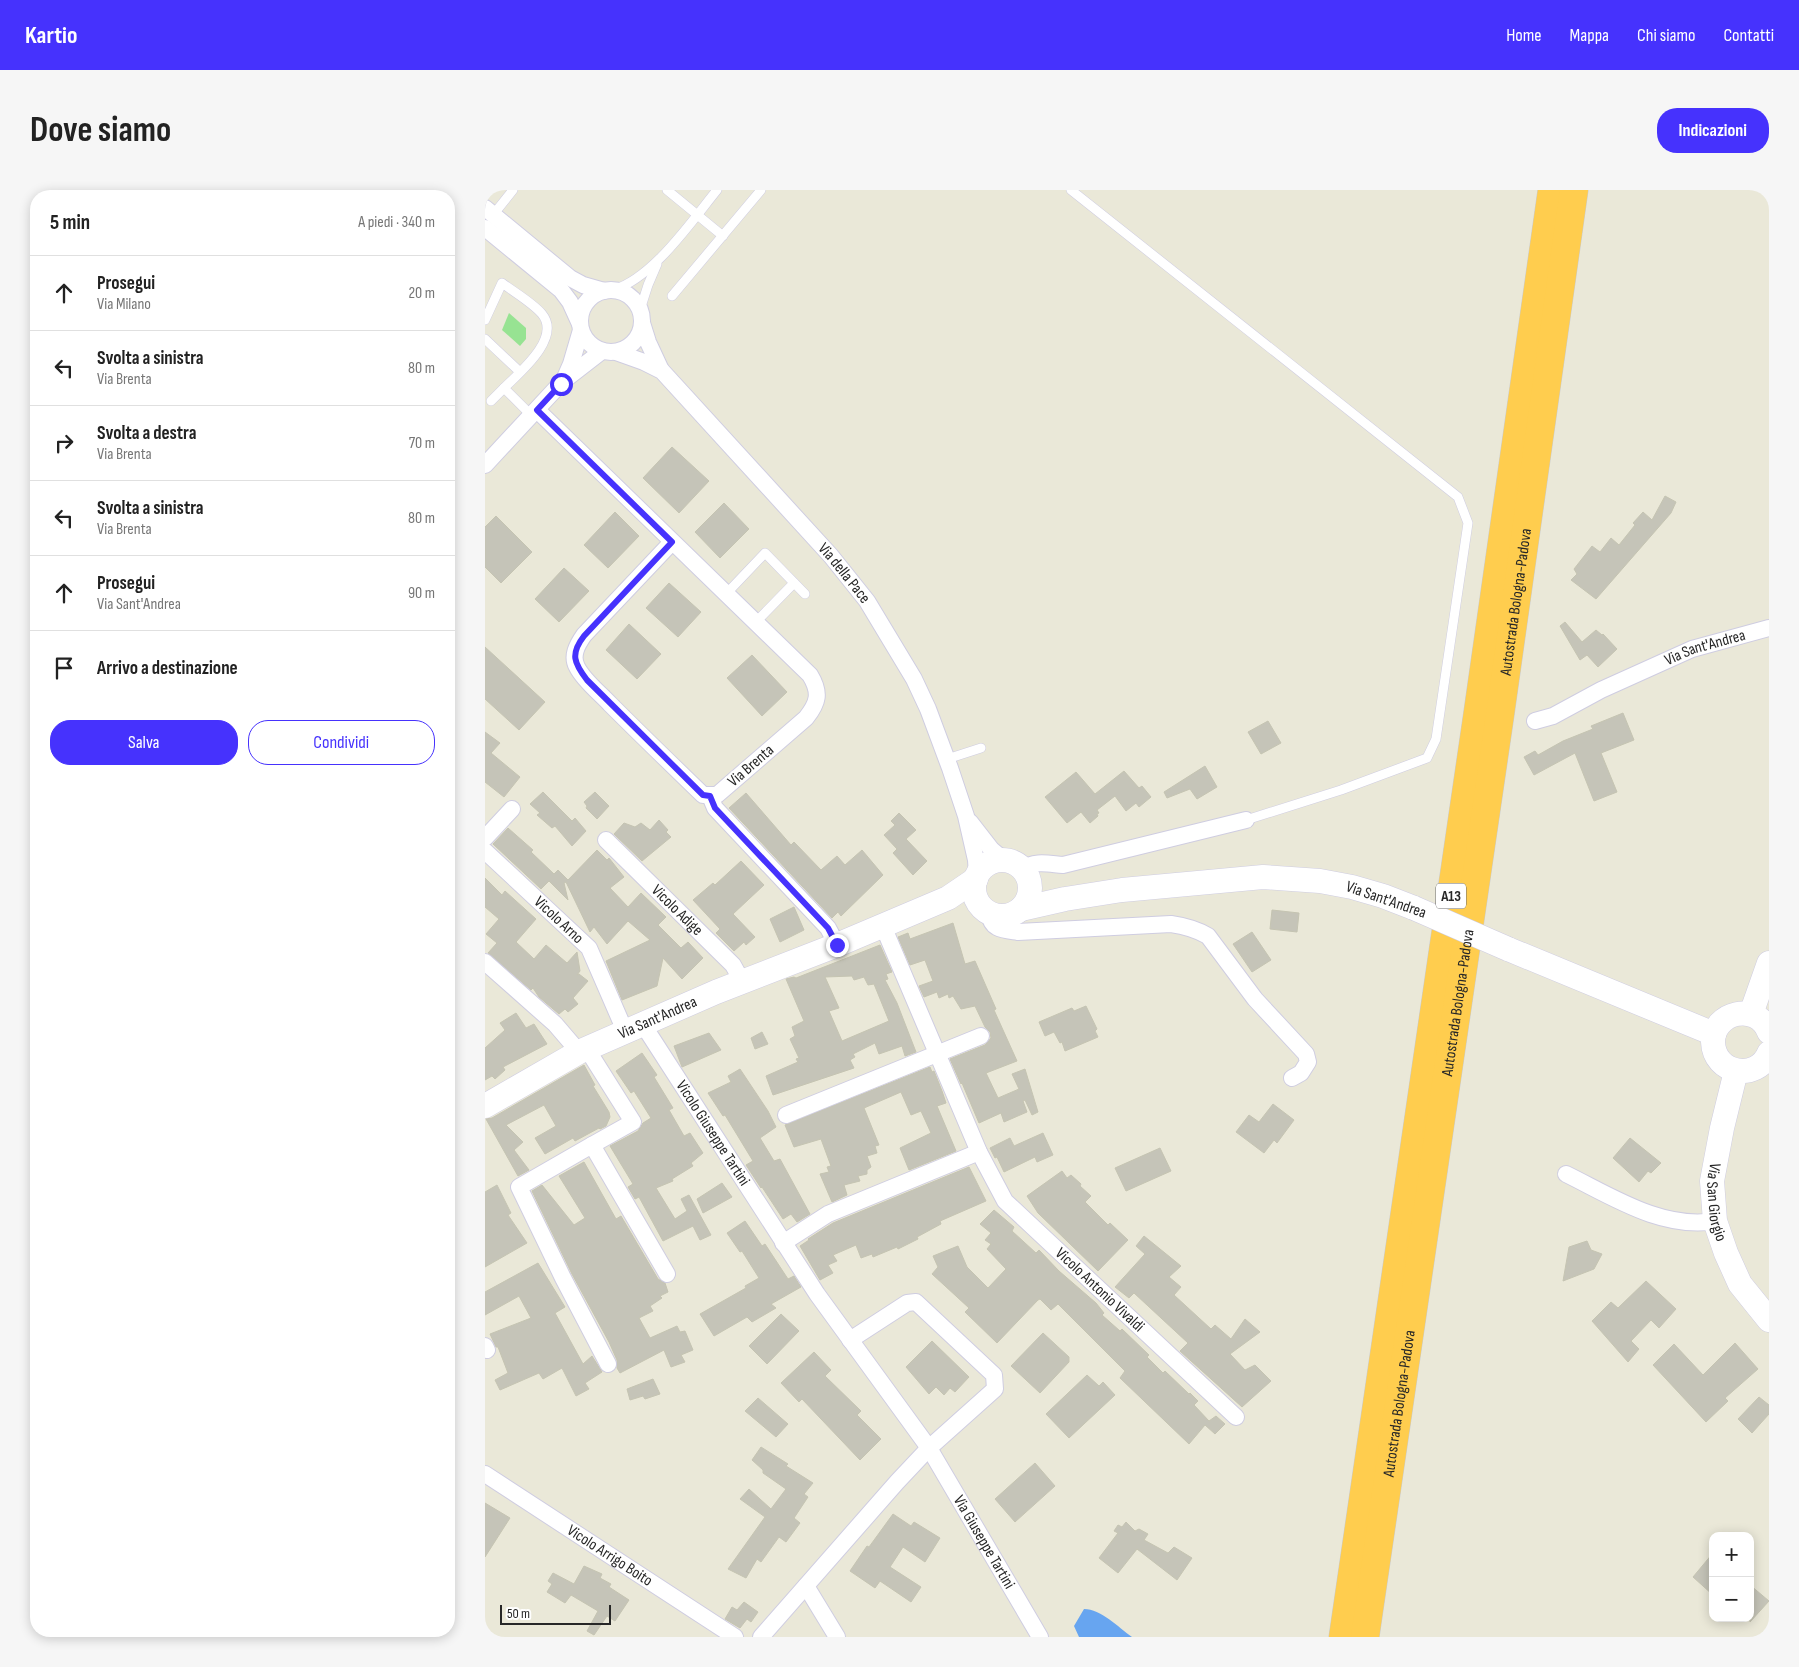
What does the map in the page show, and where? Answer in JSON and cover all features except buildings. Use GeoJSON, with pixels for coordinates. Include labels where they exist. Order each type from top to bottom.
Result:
{"type":"FeatureCollection","features":[{"type":"Feature","properties":{"kind":"highway","name":"Autostrada Bologna-Padova"},"geometry":{"type":"LineString","coordinates":[[1343,1637],[1477,721],[1552,190]]}},
{"type":"Feature","properties":{"kind":"highway","name":"Autostrada Bologna-Padova"},"geometry":{"type":"LineString","coordinates":[[1365,1637],[1574,190]]}},
{"type":"Feature","properties":{"kind":"street"},"geometry":{"type":"LineString","coordinates":[[487,217],[570,278],[583,285],[630,296],[636,302],[641,317],[637,339],[624,350],[609,352],[593,347],[585,340],[570,302],[561,290],[527,263],[510,238],[487,217]]}},
{"type":"Feature","properties":{"kind":"street"},"geometry":{"type":"LineString","coordinates":[[485,465],[562,382],[571,364],[583,306],[596,294],[609,290]]}},
{"type":"Feature","properties":{"kind":"street","name":"Via della Pace"},"geometry":{"type":"LineString","coordinates":[[641,317],[648,342],[661,370],[831,556],[867,601],[914,679],[928,709],[947,759],[965,816],[976,860],[977,877]]}},
{"type":"Feature","properties":{"kind":"street"},"geometry":{"type":"LineString","coordinates":[[562,382],[609,352]]}},
{"type":"Feature","properties":{"kind":"street","name":"Via della Pace"},"geometry":{"type":"LineString","coordinates":[[609,352],[661,370]]}},
{"type":"Feature","properties":{"kind":"street","name":"Via Brenta"},"geometry":{"type":"LineString","coordinates":[[535,413],[672,542],[810,675],[816,688],[816,702],[809,713],[717,795],[703,795],[587,680],[577,666],[575,655],[577,645],[584,636],[672,542]]}},
{"type":"Feature","properties":{"kind":"street","name":"Via Sant'Andrea"},"geometry":{"type":"LineString","coordinates":[[1535,721],[1553,716],[1601,690],[1692,649],[1769,628]]}},
{"type":"Feature","properties":{"kind":"street"},"geometry":{"type":"LineString","coordinates":[[710,796],[715,808],[828,928],[837,945]]}},
{"type":"Feature","properties":{"kind":"street"},"geometry":{"type":"LineString","coordinates":[[485,838],[512,809]]}},
{"type":"Feature","properties":{"kind":"street","name":"Via della Pace"},"geometry":{"type":"LineString","coordinates":[[965,816],[991,849],[1019,870]]}},
{"type":"Feature","properties":{"kind":"street"},"geometry":{"type":"LineString","coordinates":[[1019,870],[1028,865],[1038,863],[1063,865],[1246,820]]}},
{"type":"Feature","properties":{"kind":"street","name":"Vicolo Adige"},"geometry":{"type":"LineString","coordinates":[[606,840],[733,965],[743,983]]}},
{"type":"Feature","properties":{"kind":"street","name":"Vicolo Arno"},"geometry":{"type":"LineString","coordinates":[[485,851],[589,948],[634,1027]]}},
{"type":"Feature","properties":{"kind":"street"},"geometry":{"type":"LineString","coordinates":[[948,898],[970,901],[984,909],[1003,916],[1011,915],[1021,909],[1028,899],[1030,891],[1019,870],[993,861],[986,865],[977,877],[975,893],[984,909],[990,919],[1001,930],[1018,932],[1171,924],[1199,931],[1208,936],[1255,999],[1306,1054],[1308,1062],[1301,1072],[1292,1078]]}},
{"type":"Feature","properties":{"kind":"street","name":"Via Sant'Andrea"},"geometry":{"type":"LineString","coordinates":[[1019,870],[1041,891],[1065,898]]}},
{"type":"Feature","properties":{"kind":"street","name":"Via Sant'Andrea"},"geometry":{"type":"LineString","coordinates":[[487,1101],[583,1050],[634,1027],[948,898],[977,877]]}},
{"type":"Feature","properties":{"kind":"street","name":"Via Sant'Andrea"},"geometry":{"type":"LineString","coordinates":[[1021,909],[1065,898],[1122,890],[1272,877],[1320,881],[1352,887],[1414,908],[1714,1034]]}},
{"type":"Feature","properties":{"kind":"street","name":"Vicolo Antonio Vivaldi"},"geometry":{"type":"LineString","coordinates":[[883,926],[979,1152],[1005,1201],[1236,1417]]}},
{"type":"Feature","properties":{"kind":"street"},"geometry":{"type":"LineString","coordinates":[[485,962],[583,1050],[633,1122],[519,1187],[563,1278],[609,1364]]}},
{"type":"Feature","properties":{"kind":"street"},"geometry":{"type":"LineString","coordinates":[[1751,1014],[1769,963]]}},
{"type":"Feature","properties":{"kind":"street"},"geometry":{"type":"LineString","coordinates":[[1769,1032],[1761,1020],[1751,1014],[1741,1013],[1730,1016],[1721,1023],[1714,1034],[1713,1042],[1719,1060],[1727,1067],[1736,1071],[1755,1069],[1763,1063],[1769,1053]]}},
{"type":"Feature","properties":{"kind":"street","name":"Vicolo Giuseppe Tartini"},"geometry":{"type":"LineString","coordinates":[[634,1027],[783,1243]]}},
{"type":"Feature","properties":{"kind":"street"},"geometry":{"type":"LineString","coordinates":[[787,1114],[981,1036]]}},
{"type":"Feature","properties":{"kind":"street","name":"Via San Giorgio"},"geometry":{"type":"LineString","coordinates":[[1736,1071],[1722,1128],[1712,1181],[1715,1221],[1739,1284],[1769,1320]]}},
{"type":"Feature","properties":{"kind":"street"},"geometry":{"type":"LineString","coordinates":[[592,1145],[667,1274]]}},
{"type":"Feature","properties":{"kind":"street"},"geometry":{"type":"LineString","coordinates":[[783,1243],[828,1214],[979,1152]]}},
{"type":"Feature","properties":{"kind":"street"},"geometry":{"type":"LineString","coordinates":[[1566,1174],[1641,1210],[1681,1223],[1715,1221]]}},
{"type":"Feature","properties":{"kind":"street","name":"Via Giuseppe Tartini"},"geometry":{"type":"LineString","coordinates":[[783,1243],[849,1340],[929,1448],[1040,1637]]}},
{"type":"Feature","properties":{"kind":"street"},"geometry":{"type":"LineString","coordinates":[[761,1637],[929,1448],[995,1389],[994,1375],[916,1302],[907,1303],[849,1340]]}},
{"type":"Feature","properties":{"kind":"street","name":"Vicolo Arrigo Boito"},"geometry":{"type":"LineString","coordinates":[[485,1474],[735,1637]]}},
{"type":"Feature","properties":{"kind":"street"},"geometry":{"type":"LineString","coordinates":[[806,1586],[837,1637]]}},
{"type":"Feature","properties":{"kind":"street"},"geometry":{"type":"LineString","coordinates":[[788,1607],[804,1607],[822,1612]]}},
{"type":"Feature","properties":{"kind":"lane"},"geometry":{"type":"LineString","coordinates":[[487,217],[513,190]]}},
{"type":"Feature","properties":{"kind":"lane"},"geometry":{"type":"LineString","coordinates":[[667,190],[723,236]]}},
{"type":"Feature","properties":{"kind":"lane"},"geometry":{"type":"LineString","coordinates":[[609,290],[628,284],[643,274],[659,259],[717,190]]}},
{"type":"Feature","properties":{"kind":"lane"},"geometry":{"type":"LineString","coordinates":[[672,296],[761,190]]}},
{"type":"Feature","properties":{"kind":"lane"},"geometry":{"type":"LineString","coordinates":[[1071,190],[1457,497],[1468,523],[1436,739],[1427,758],[1341,790],[1246,820]]}},
{"type":"Feature","properties":{"kind":"lane"},"geometry":{"type":"LineString","coordinates":[[641,317],[648,285],[659,259]]}},
{"type":"Feature","properties":{"kind":"lane"},"geometry":{"type":"LineString","coordinates":[[485,320],[502,283],[543,315],[546,330],[543,346],[537,355],[491,401]]}},
{"type":"Feature","properties":{"kind":"lane"},"geometry":{"type":"LineString","coordinates":[[485,339],[520,372]]}},
{"type":"Feature","properties":{"kind":"lane"},"geometry":{"type":"LineString","coordinates":[[504,388],[535,413]]}},
{"type":"Feature","properties":{"kind":"lane"},"geometry":{"type":"LineString","coordinates":[[726,594],[765,553],[805,594]]}},
{"type":"Feature","properties":{"kind":"lane"},"geometry":{"type":"LineString","coordinates":[[755,622],[795,583]]}},
{"type":"Feature","properties":{"kind":"lane"},"geometry":{"type":"LineString","coordinates":[[947,759],[981,748]]}},
{"type":"Feature","properties":{"kind":"green space"},"geometry":{"type":"Polygon","coordinates":[[[509,313],[526,328],[526,339],[520,346],[502,330],[509,313]]]}},
{"type":"Feature","properties":{"kind":"water"},"geometry":{"type":"Polygon","coordinates":[[[1084,1609],[1103,1615],[1132,1637],[1079,1637],[1074,1626],[1084,1609]]]}},
{"type":"Feature","properties":{"kind":"route"},"geometry":{"type":"LineString","coordinates":[[561,384],[537,410],[672,542],[577,645],[575,655],[577,666],[587,680],[637,731],[703,795],[710,796],[715,808],[828,928],[837,945]]}}]}
